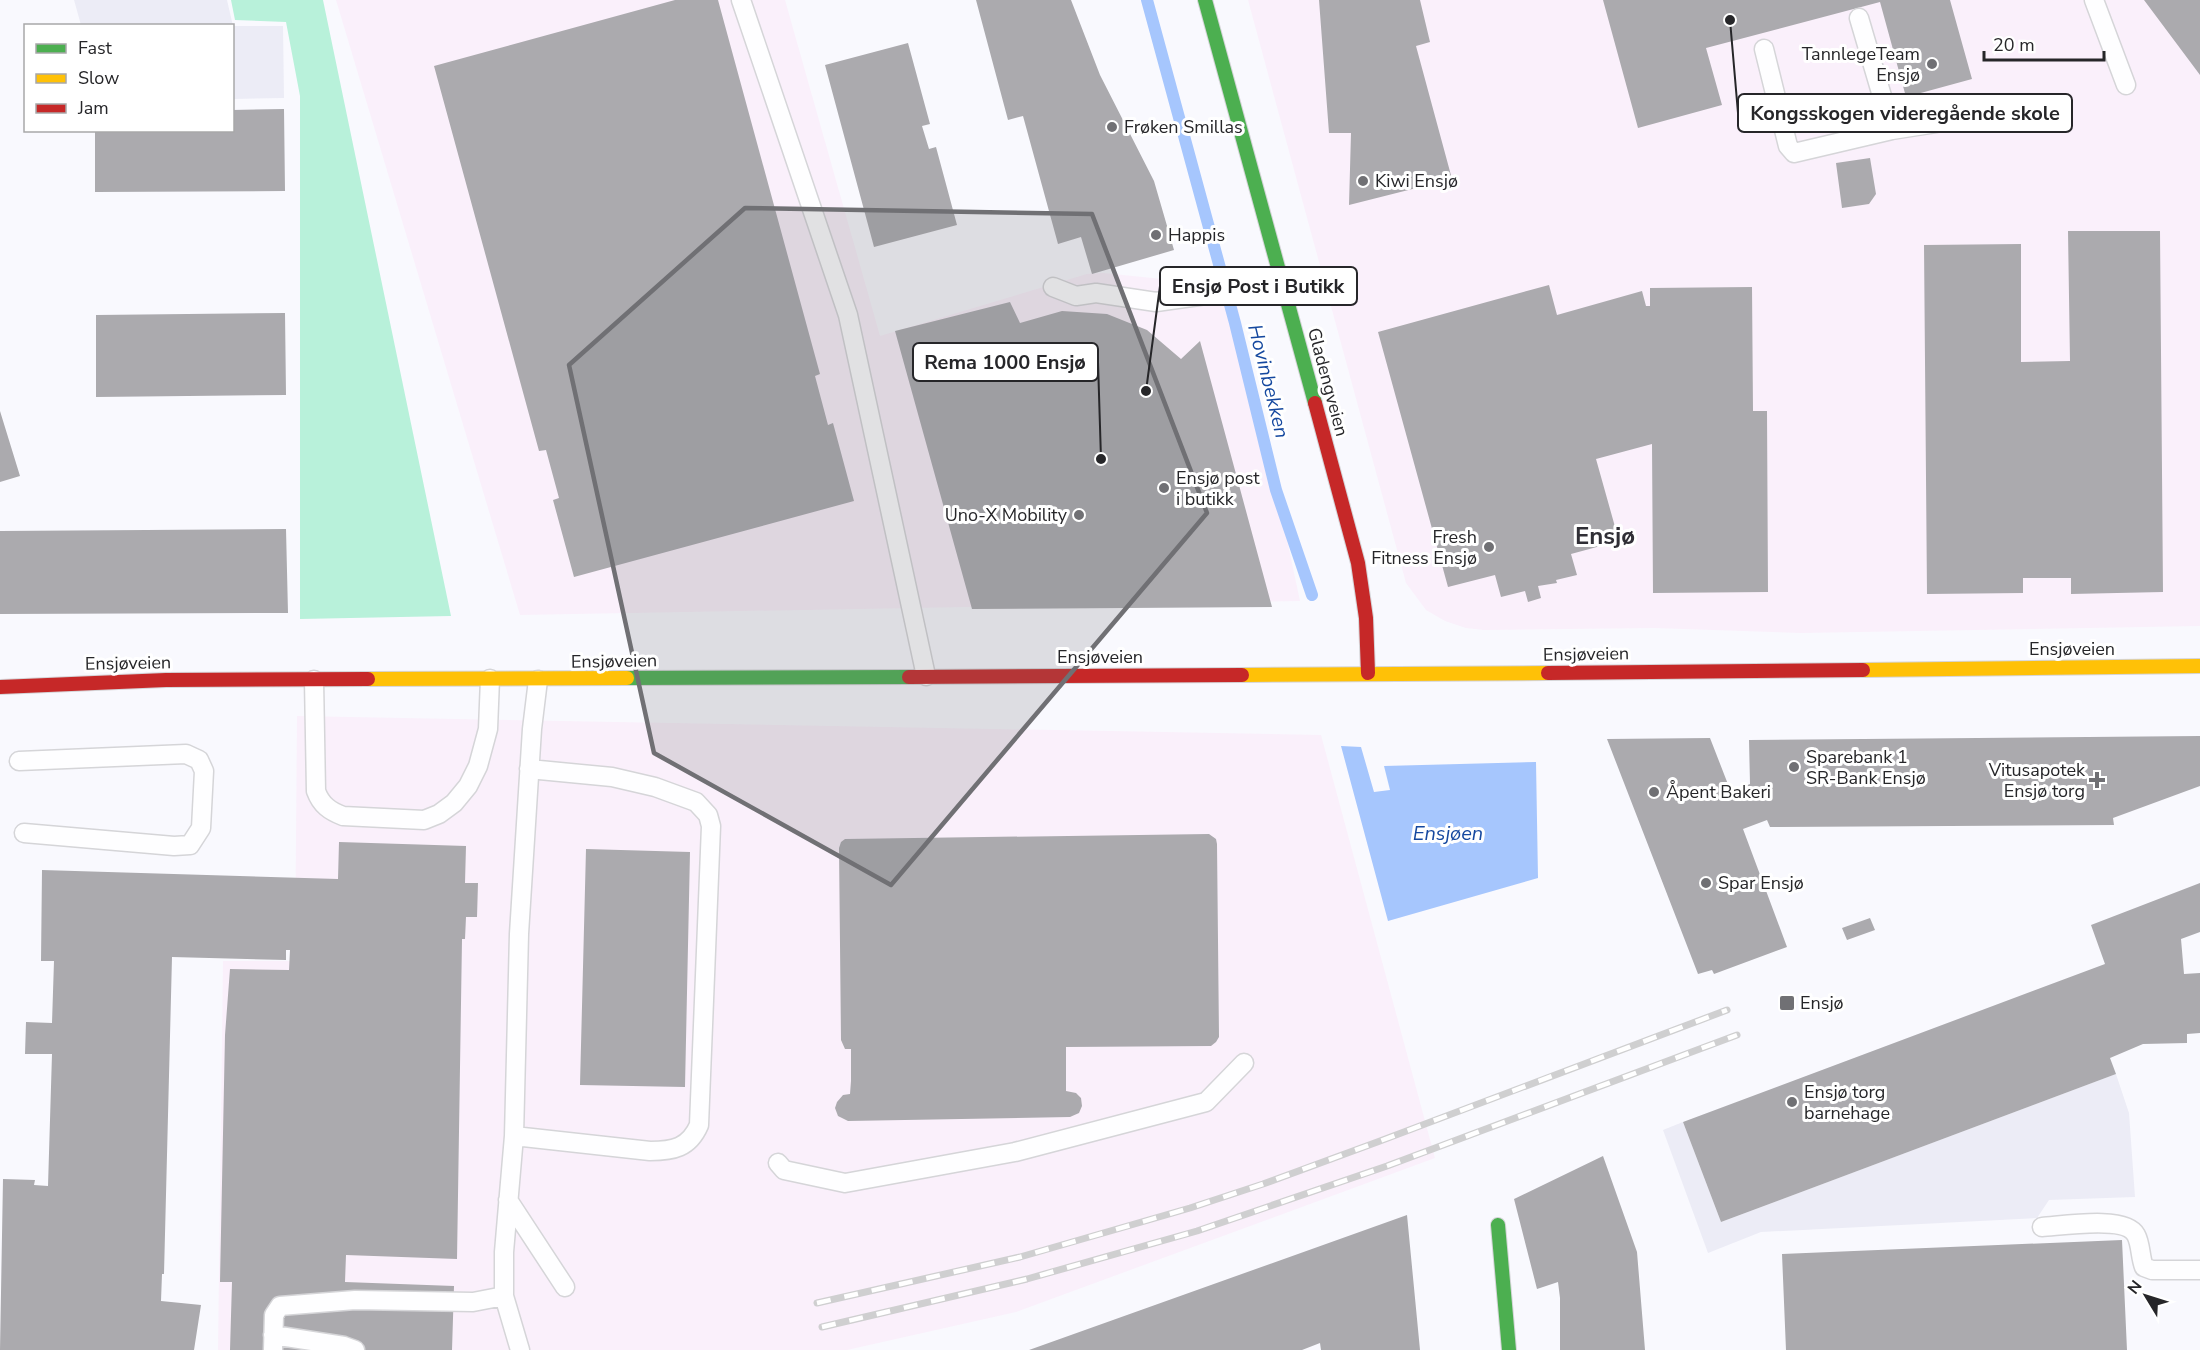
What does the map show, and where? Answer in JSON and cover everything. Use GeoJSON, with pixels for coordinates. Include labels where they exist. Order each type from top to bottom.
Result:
{"type":"FeatureCollection","features":[{"type":"Feature","properties":{"kind":"main road","name":"Gladengveien"},"geometry":{"type":"LineString","coordinates":[[1205,0],[1358,563],[1366,618],[1368,673]]}},
{"type":"Feature","properties":{"kind":"main road","name":"Ensjøveien"},"geometry":{"type":"LineString","coordinates":[[0,687],[97,682],[2200,666]]}},
{"type":"Feature","properties":{"kind":"main road"},"geometry":{"type":"LineString","coordinates":[[1498,1225],[1509,1350]]}},
{"type":"Feature","properties":{"kind":"lane"},"geometry":{"type":"LineString","coordinates":[[741,0],[848,315],[926,676]]}},
{"type":"Feature","properties":{"kind":"lane"},"geometry":{"type":"LineString","coordinates":[[2094,0],[2126,85]]}},
{"type":"Feature","properties":{"kind":"lane"},"geometry":{"type":"LineString","coordinates":[[1859,18],[1892,130]]}},
{"type":"Feature","properties":{"kind":"lane"},"geometry":{"type":"LineString","coordinates":[[1764,49],[1788,147],[1794,153],[1892,130],[2013,111]]}},
{"type":"Feature","properties":{"kind":"lane"},"geometry":{"type":"LineString","coordinates":[[1053,287],[1076,296],[1096,293],[1156,302],[1214,294],[1280,278]]}},
{"type":"Feature","properties":{"kind":"lane"},"geometry":{"type":"LineString","coordinates":[[314,680],[316,791],[324,805],[343,816],[424,820],[439,814],[454,803],[468,786],[478,766],[488,729],[489,679]]}},
{"type":"Feature","properties":{"kind":"lane"},"geometry":{"type":"LineString","coordinates":[[520,1350],[504,1296],[504,1252],[514,1136],[519,934],[532,729],[538,680]]}},
{"type":"Feature","properties":{"kind":"lane"},"geometry":{"type":"LineString","coordinates":[[19,761],[186,754],[199,760],[204,771],[201,828],[190,844],[174,846],[24,833]]}},
{"type":"Feature","properties":{"kind":"lane"},"geometry":{"type":"LineString","coordinates":[[514,1136],[650,1151],[669,1151],[682,1147],[691,1140],[699,1125],[711,826],[708,814],[696,802],[655,787],[612,777],[530,769]]}},
{"type":"Feature","properties":{"kind":"lane"},"geometry":{"type":"LineString","coordinates":[[778,1163],[784,1170],[845,1183],[1015,1152],[1206,1102],[1245,1063]]}},
{"type":"Feature","properties":{"kind":"lane"},"geometry":{"type":"LineString","coordinates":[[508,1200],[565,1287]]}},
{"type":"Feature","properties":{"kind":"lane"},"geometry":{"type":"LineString","coordinates":[[2042,1227],[2095,1223],[2117,1224],[2130,1228],[2136,1233],[2144,1267],[2152,1270],[2200,1270]]}},
{"type":"Feature","properties":{"kind":"lane"},"geometry":{"type":"LineString","coordinates":[[348,1349],[273,1343],[274,1315],[280,1306],[355,1300],[473,1302],[504,1296]]}},
{"type":"Feature","properties":{"kind":"highlighted area"},"geometry":{"type":"Polygon","coordinates":[[[745,208],[1092,214],[1207,513],[891,885],[654,753],[569,365],[745,208]]]}},
{"type":"Feature","properties":{"kind":"shaded area"},"geometry":{"type":"Polygon","coordinates":[[[74,0],[227,0],[233,24],[81,24],[74,0]]]}},
{"type":"Feature","properties":{"kind":"shaded area"},"geometry":{"type":"Polygon","coordinates":[[[336,0],[785,0],[880,336],[1087,274],[1103,273],[1182,281],[1221,271],[1229,266],[1300,601],[520,615],[336,0]]]}},
{"type":"Feature","properties":{"kind":"shaded area"},"geometry":{"type":"Polygon","coordinates":[[[1248,0],[2200,0],[2200,626],[1801,633],[1654,628],[1484,630],[1466,628],[1445,621],[1426,610],[1406,583],[1248,0]]]}},
{"type":"Feature","properties":{"kind":"shaded area"},"geometry":{"type":"Polygon","coordinates":[[[234,26],[283,26],[284,98],[234,99],[234,26]]]}},
{"type":"Feature","properties":{"kind":"shaded area"},"geometry":{"type":"Polygon","coordinates":[[[297,716],[1321,735],[1435,1158],[1016,1312],[847,1350],[218,1350],[223,961],[295,961],[297,716]]]}},
{"type":"Feature","properties":{"kind":"shaded area"},"geometry":{"type":"Polygon","coordinates":[[[2116,1074],[2129,1113],[2135,1197],[2049,1200],[2037,1218],[1761,1232],[1708,1253],[1663,1130],[1683,1122],[1721,1222],[2116,1074]]]}},
{"type":"Feature","properties":{"kind":"green space"},"geometry":{"type":"Polygon","coordinates":[[[231,0],[323,0],[451,616],[300,619],[300,96],[286,22],[235,20],[231,0]]]}},
{"type":"Feature","properties":{"kind":"water","name":"Ensjøen"},"geometry":{"type":"Polygon","coordinates":[[[1341,746],[1361,747],[1374,792],[1390,790],[1384,766],[1536,762],[1538,878],[1388,921],[1341,746]]]}},
{"type":"Feature","properties":{"kind":"building"},"geometry":{"type":"Polygon","coordinates":[[[675,0],[718,0],[820,374],[815,376],[828,425],[833,423],[854,501],[574,577],[553,500],[559,498],[546,450],[539,451],[434,66],[675,0]]]}},
{"type":"Feature","properties":{"kind":"building"},"geometry":{"type":"Polygon","coordinates":[[[976,0],[1071,0],[1100,75],[1154,181],[1174,250],[1092,274],[1081,237],[1058,244],[1023,116],[1008,120],[976,0]]]}},
{"type":"Feature","properties":{"kind":"building"},"geometry":{"type":"Polygon","coordinates":[[[1319,0],[1420,0],[1430,42],[1416,46],[1452,179],[1349,205],[1351,133],[1329,133],[1319,0]]]}},
{"type":"Feature","properties":{"kind":"building"},"geometry":{"type":"Polygon","coordinates":[[[1603,0],[1950,0],[1972,79],[1906,97],[1880,2],[1706,48],[1722,105],[1638,128],[1603,0]]]}},
{"type":"Feature","properties":{"kind":"building"},"geometry":{"type":"Polygon","coordinates":[[[2144,0],[2200,0],[2200,75],[2144,0]]]}},
{"type":"Feature","properties":{"kind":"building"},"geometry":{"type":"Polygon","coordinates":[[[908,43],[930,124],[922,126],[929,149],[936,147],[957,225],[874,247],[825,65],[908,43]]]}},
{"type":"Feature","properties":{"kind":"building"},"geometry":{"type":"Polygon","coordinates":[[[284,109],[285,191],[95,192],[95,132],[234,132],[234,110],[284,109]]]}},
{"type":"Feature","properties":{"kind":"building"},"geometry":{"type":"Polygon","coordinates":[[[1870,158],[1876,194],[1869,204],[1842,208],[1836,163],[1870,158]]]}},
{"type":"Feature","properties":{"kind":"building"},"geometry":{"type":"Polygon","coordinates":[[[2068,231],[2160,231],[2163,592],[2071,594],[2071,578],[2023,578],[2023,593],[1927,594],[1924,245],[2021,244],[2021,362],[2070,361],[2068,231]]]}},
{"type":"Feature","properties":{"kind":"building"},"geometry":{"type":"Polygon","coordinates":[[[1549,285],[1557,315],[1642,291],[1646,306],[1650,306],[1650,288],[1752,287],[1753,411],[1767,411],[1768,592],[1653,593],[1652,444],[1596,459],[1619,541],[1571,554],[1577,575],[1556,580],[1557,583],[1538,586],[1541,598],[1528,602],[1525,591],[1501,597],[1495,575],[1448,587],[1378,332],[1549,285]]]}},
{"type":"Feature","properties":{"kind":"building"},"geometry":{"type":"Polygon","coordinates":[[[1010,302],[1020,323],[1062,311],[1107,314],[1147,330],[1181,359],[1200,341],[1272,607],[972,609],[895,331],[1010,302]]]}},
{"type":"Feature","properties":{"kind":"building"},"geometry":{"type":"Polygon","coordinates":[[[285,313],[286,395],[96,397],[96,315],[285,313]]]}},
{"type":"Feature","properties":{"kind":"building"},"geometry":{"type":"Polygon","coordinates":[[[0,411],[20,476],[0,482],[0,411]]]}},
{"type":"Feature","properties":{"kind":"building"},"geometry":{"type":"Polygon","coordinates":[[[286,529],[288,613],[0,614],[0,531],[286,529]]]}},
{"type":"Feature","properties":{"kind":"building"},"geometry":{"type":"Polygon","coordinates":[[[2200,736],[2200,786],[2113,818],[2114,825],[1770,827],[1767,820],[1743,829],[1787,947],[1714,974],[1712,970],[1698,974],[1607,739],[1710,738],[1731,792],[1750,784],[1749,740],[2200,736]]]}},
{"type":"Feature","properties":{"kind":"building"},"geometry":{"type":"Polygon","coordinates":[[[1209,834],[1216,839],[1217,844],[1219,1037],[1211,1046],[1066,1047],[1066,1091],[1076,1093],[1081,1098],[1082,1106],[1079,1113],[1070,1117],[848,1121],[838,1116],[835,1108],[837,1102],[843,1095],[850,1094],[851,1081],[851,1049],[845,1049],[841,1040],[839,848],[841,842],[845,839],[1209,834]]]}},
{"type":"Feature","properties":{"kind":"building"},"geometry":{"type":"Polygon","coordinates":[[[339,842],[466,846],[465,883],[478,883],[477,917],[466,917],[465,939],[462,939],[457,1259],[346,1255],[345,1282],[454,1286],[452,1350],[230,1350],[232,1282],[220,1282],[225,1035],[230,969],[289,970],[290,950],[286,950],[286,960],[172,957],[164,1274],[162,1274],[161,1301],[201,1305],[194,1350],[0,1350],[3,1179],[35,1180],[34,1185],[48,1186],[52,1054],[25,1054],[26,1022],[52,1023],[54,961],[41,961],[42,870],[338,879],[339,842]]]}},
{"type":"Feature","properties":{"kind":"building"},"geometry":{"type":"Polygon","coordinates":[[[586,849],[690,852],[685,1087],[580,1085],[586,849]]]}},
{"type":"Feature","properties":{"kind":"building"},"geometry":{"type":"Polygon","coordinates":[[[2200,883],[2200,932],[2181,939],[2184,974],[2200,973],[2200,1033],[2187,1034],[2187,1043],[2143,1044],[2110,1058],[2116,1074],[1721,1222],[1683,1122],[2105,964],[2091,925],[2200,883]]]}},
{"type":"Feature","properties":{"kind":"building"},"geometry":{"type":"Polygon","coordinates":[[[1870,918],[1875,930],[1847,940],[1842,928],[1870,918]]]}},
{"type":"Feature","properties":{"kind":"building"},"geometry":{"type":"Polygon","coordinates":[[[1603,1156],[1637,1252],[1645,1350],[1560,1350],[1558,1282],[1537,1289],[1514,1199],[1603,1156]]]}},
{"type":"Feature","properties":{"kind":"building"},"geometry":{"type":"Polygon","coordinates":[[[1407,1215],[1420,1350],[1321,1350],[1320,1343],[1302,1350],[1029,1350],[1407,1215]]]}},
{"type":"Feature","properties":{"kind":"building"},"geometry":{"type":"Polygon","coordinates":[[[2122,1240],[2127,1350],[1786,1350],[1782,1254],[2122,1240]]]}},
{"type":"Feature","properties":{"kind":"waterway","name":"Hovinbekken"},"geometry":{"type":"LineString","coordinates":[[1147,0],[1235,323],[1276,490],[1312,595]]}},
{"type":"Feature","properties":{"kind":"railway"},"geometry":{"type":"LineString","coordinates":[[817,1303],[1020,1257],[1190,1208],[1380,1141],[1727,1010]]}},
{"type":"Feature","properties":{"kind":"railway"},"geometry":{"type":"LineString","coordinates":[[822,1327],[1027,1279],[1197,1231],[1387,1166],[1737,1035]]}},
{"type":"Feature","properties":{"kind":"traffic: fast"},"geometry":{"type":"LineString","coordinates":[[1205,0],[1315,403]]}},
{"type":"Feature","properties":{"kind":"traffic: fast"},"geometry":{"type":"LineString","coordinates":[[627,678],[909,677]]}},
{"type":"Feature","properties":{"kind":"traffic: fast"},"geometry":{"type":"LineString","coordinates":[[1498,1225],[1509,1350]]}},
{"type":"Feature","properties":{"kind":"traffic: slow"},"geometry":{"type":"LineString","coordinates":[[1863,670],[2200,666]]}},
{"type":"Feature","properties":{"kind":"traffic: slow"},"geometry":{"type":"LineString","coordinates":[[1242,675],[1548,673]]}},
{"type":"Feature","properties":{"kind":"traffic: slow"},"geometry":{"type":"LineString","coordinates":[[368,679],[627,678]]}},
{"type":"Feature","properties":{"kind":"traffic: jam"},"geometry":{"type":"LineString","coordinates":[[1315,403],[1358,563],[1366,618],[1368,673]]}},
{"type":"Feature","properties":{"kind":"traffic: jam"},"geometry":{"type":"LineString","coordinates":[[1548,673],[1863,670]]}},
{"type":"Feature","properties":{"kind":"traffic: jam"},"geometry":{"type":"LineString","coordinates":[[909,677],[1242,675]]}},
{"type":"Feature","properties":{"kind":"traffic: jam"},"geometry":{"type":"LineString","coordinates":[[0,687],[166,680],[368,679]]}},
{"type":"Feature","properties":{"kind":"place","name":"Kongsskogen videregående skole"},"geometry":{"type":"Point","coordinates":[1730,20]}},
{"type":"Feature","properties":{"kind":"place","name":"TannlegeTeam Ensjø"},"geometry":{"type":"Point","coordinates":[1932,64]}},
{"type":"Feature","properties":{"kind":"place","name":"Frøken Smillas"},"geometry":{"type":"Point","coordinates":[1112,127]}},
{"type":"Feature","properties":{"kind":"place","name":"Kiwi Ensjø"},"geometry":{"type":"Point","coordinates":[1363,181]}},
{"type":"Feature","properties":{"kind":"place","name":"Happis"},"geometry":{"type":"Point","coordinates":[1156,235]}},
{"type":"Feature","properties":{"kind":"place","name":"Ensjø Post i Butikk"},"geometry":{"type":"Point","coordinates":[1146,391]}},
{"type":"Feature","properties":{"kind":"place","name":"Rema 1000 Ensjø"},"geometry":{"type":"Point","coordinates":[1101,459]}},
{"type":"Feature","properties":{"kind":"place","name":"Ensjø post i butikk"},"geometry":{"type":"Point","coordinates":[1164,488]}},
{"type":"Feature","properties":{"kind":"place","name":"Uno-X Mobility"},"geometry":{"type":"Point","coordinates":[1079,515]}},
{"type":"Feature","properties":{"kind":"place","name":"Fresh Fitness Ensjø"},"geometry":{"type":"Point","coordinates":[1489,547]}},
{"type":"Feature","properties":{"kind":"place","name":"Sparebank 1 SR-Bank Ensjø"},"geometry":{"type":"Point","coordinates":[1794,767]}},
{"type":"Feature","properties":{"kind":"place","name":"Vitusapotek Ensjø torg"},"geometry":{"type":"Point","coordinates":[2097,780]}},
{"type":"Feature","properties":{"kind":"place","name":"Åpent Bakeri"},"geometry":{"type":"Point","coordinates":[1654,792]}},
{"type":"Feature","properties":{"kind":"place","name":"Spar Ensjø"},"geometry":{"type":"Point","coordinates":[1706,883]}},
{"type":"Feature","properties":{"kind":"place","name":"Ensjø"},"geometry":{"type":"Point","coordinates":[1787,1003]}},
{"type":"Feature","properties":{"kind":"place","name":"Ensjø torg barnehage"},"geometry":{"type":"Point","coordinates":[1792,1102]}},
{"type":"Feature","properties":{"kind":"district","name":"Ensjø"},"geometry":{"type":"Point","coordinates":[1605,536]}}]}
